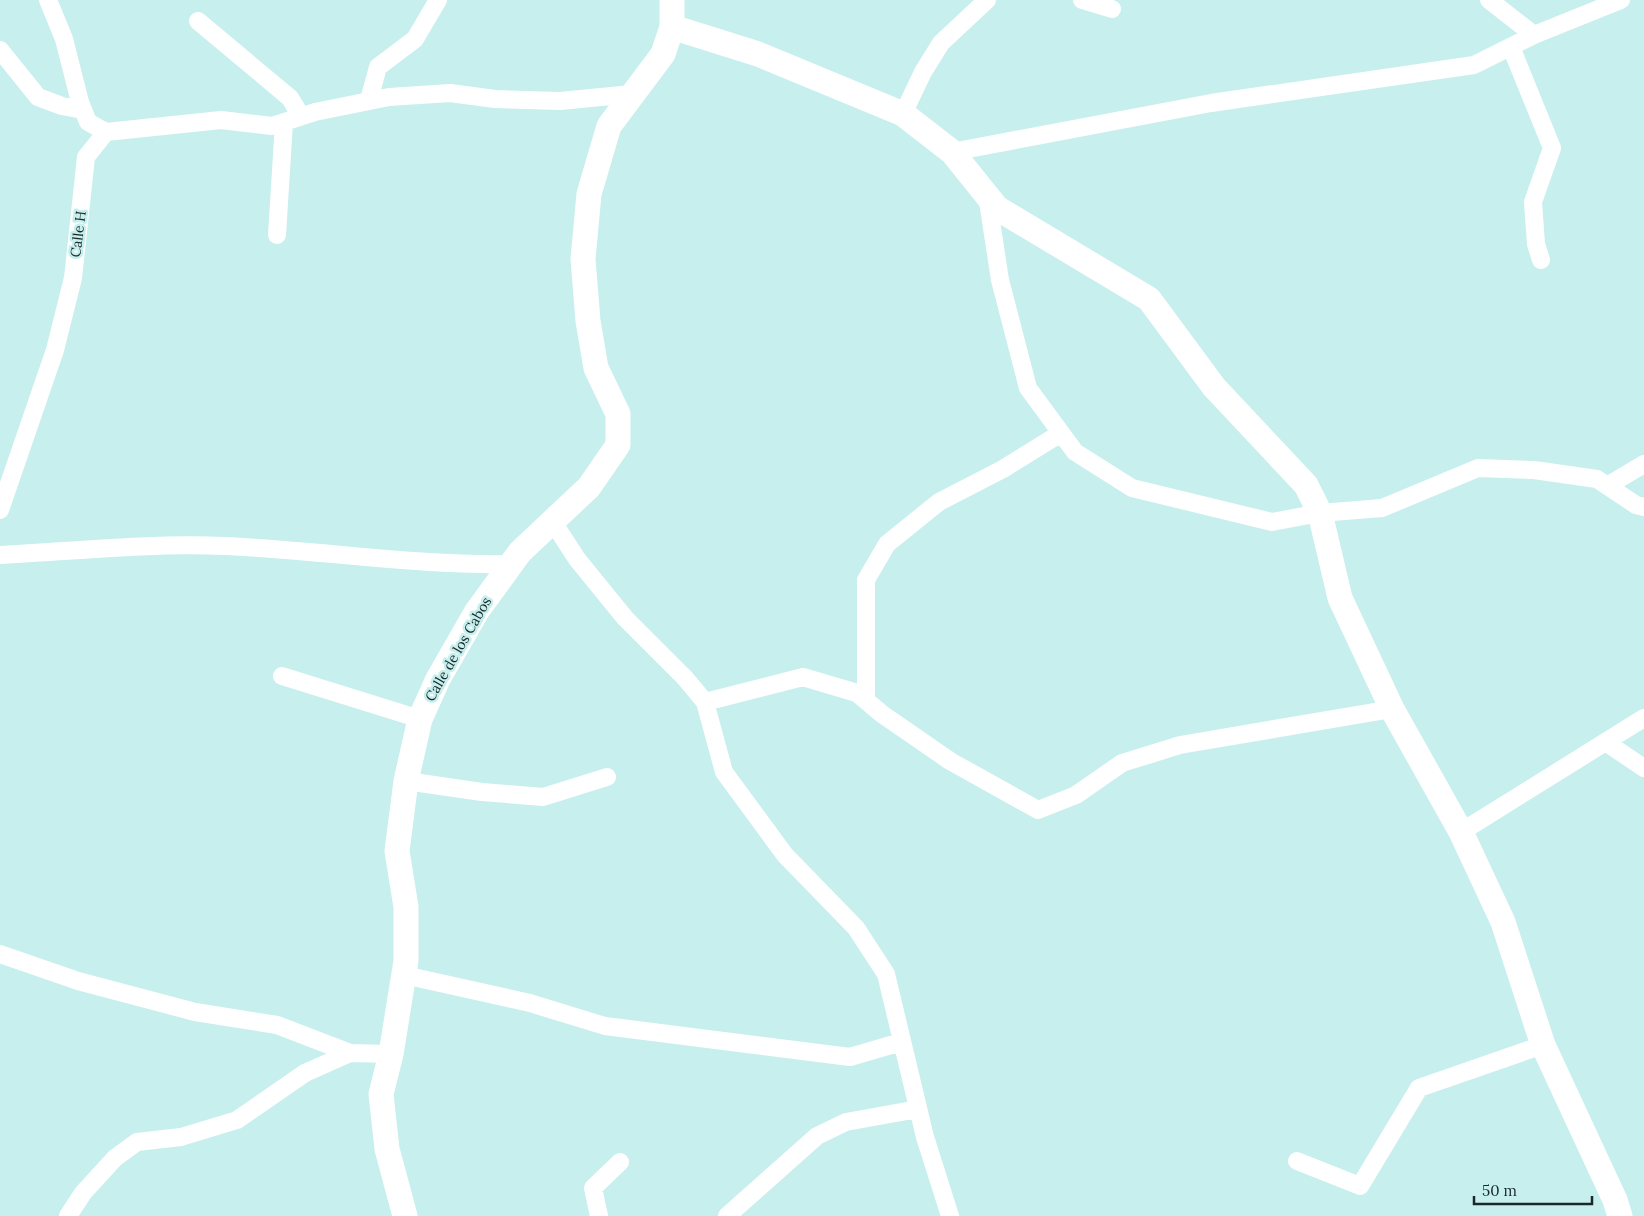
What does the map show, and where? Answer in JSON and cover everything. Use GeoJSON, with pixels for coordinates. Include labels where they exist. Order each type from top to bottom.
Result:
{"type":"FeatureCollection","features":[{"type":"Feature","properties":{"kind":"street"},"geometry":{"type":"LineString","coordinates":[[48,0],[64,40],[88,122],[106,132],[221,120],[272,126],[301,116],[369,100],[450,93],[496,99],[560,101],[632,94]]}},
{"type":"Feature","properties":{"kind":"street"},"geometry":{"type":"LineString","coordinates":[[369,100],[378,67],[415,39],[438,0]]}},
{"type":"Feature","properties":{"kind":"street","name":"Calle de los Cabos"},"geometry":{"type":"LineString","coordinates":[[406,1216],[387,1148],[381,1094],[404,975],[406,907],[397,851],[406,781],[420,719],[438,679],[477,611],[520,552],[589,487],[618,445],[618,414],[596,368],[588,321],[583,259],[592,186],[610,126],[663,54],[672,27],[672,0]]}},
{"type":"Feature","properties":{"kind":"street"},"geometry":{"type":"LineString","coordinates":[[903,114],[941,43],[987,0]]}},
{"type":"Feature","properties":{"kind":"street"},"geometry":{"type":"LineString","coordinates":[[1082,0],[1112,9]]}},
{"type":"Feature","properties":{"kind":"street"},"geometry":{"type":"LineString","coordinates":[[1489,0],[1534,35]]}},
{"type":"Feature","properties":{"kind":"street"},"geometry":{"type":"LineString","coordinates":[[952,152],[1211,103],[1474,64],[1534,35],[1621,0]]}},
{"type":"Feature","properties":{"kind":"street"},"geometry":{"type":"LineString","coordinates":[[198,21],[290,98],[301,116]]}},
{"type":"Feature","properties":{"kind":"street"},"geometry":{"type":"LineString","coordinates":[[672,27],[758,54],[903,114],[952,152],[997,208],[1149,299],[1214,387],[1306,485],[1320,513],[1340,598],[1392,709],[1460,832],[1503,922],[1543,1045],[1615,1200],[1620,1216]]}},
{"type":"Feature","properties":{"kind":"street"},"geometry":{"type":"LineString","coordinates":[[1511,47],[1552,148],[1533,202],[1536,244],[1541,260]]}},
{"type":"Feature","properties":{"kind":"street"},"geometry":{"type":"LineString","coordinates":[[0,50],[38,97],[62,106],[84,110]]}},
{"type":"Feature","properties":{"kind":"street"},"geometry":{"type":"LineString","coordinates":[[277,235],[284,122]]}},
{"type":"Feature","properties":{"kind":"street","name":"Calle H"},"geometry":{"type":"LineString","coordinates":[[0,510],[54,350],[73,278],[86,157],[106,132]]}},
{"type":"Feature","properties":{"kind":"street"},"geometry":{"type":"LineString","coordinates":[[986,194],[1000,280],[1020,364],[1028,388],[1075,452],[1132,488],[1272,522],[1320,513],[1382,508],[1478,468],[1534,470],[1597,479],[1641,510]]}},
{"type":"Feature","properties":{"kind":"street"},"geometry":{"type":"LineString","coordinates":[[866,701],[866,580],[887,544],[940,502],[1003,469],[1061,433]]}},
{"type":"Feature","properties":{"kind":"street"},"geometry":{"type":"LineString","coordinates":[[1607,486],[1644,464]]}},
{"type":"Feature","properties":{"kind":"street"},"geometry":{"type":"LineString","coordinates":[[553,522],[577,559],[625,618],[685,678],[705,702],[724,772],[785,855],[856,928],[886,974],[918,1109],[950,1216]]}},
{"type":"Feature","properties":{"kind":"street"},"geometry":{"type":"LineString","coordinates":[[0,556],[128,548],[223,546],[458,565],[512,564]]}},
{"type":"Feature","properties":{"kind":"street"},"geometry":{"type":"LineString","coordinates":[[282,676],[420,719]]}},
{"type":"Feature","properties":{"kind":"street"},"geometry":{"type":"LineString","coordinates":[[705,702],[804,677],[857,693],[950,761],[1038,810],[1076,795],[1122,763],[1180,745],[1392,709]]}},
{"type":"Feature","properties":{"kind":"street"},"geometry":{"type":"LineString","coordinates":[[1460,832],[1607,743],[1644,718]]}},
{"type":"Feature","properties":{"kind":"street"},"geometry":{"type":"LineString","coordinates":[[1607,743],[1644,768]]}},
{"type":"Feature","properties":{"kind":"street"},"geometry":{"type":"LineString","coordinates":[[406,781],[482,792],[543,797],[608,777]]}},
{"type":"Feature","properties":{"kind":"street"},"geometry":{"type":"LineString","coordinates":[[0,954],[78,981],[195,1012],[277,1025],[350,1053],[390,1054]]}},
{"type":"Feature","properties":{"kind":"street"},"geometry":{"type":"LineString","coordinates":[[404,975],[530,1003],[605,1026],[850,1057],[901,1042]]}},
{"type":"Feature","properties":{"kind":"street"},"geometry":{"type":"LineString","coordinates":[[1297,1161],[1360,1186],[1419,1088],[1543,1045]]}},
{"type":"Feature","properties":{"kind":"street"},"geometry":{"type":"LineString","coordinates":[[68,1216],[83,1194],[115,1158],[137,1142],[181,1137],[237,1120],[305,1073],[350,1053]]}},
{"type":"Feature","properties":{"kind":"street"},"geometry":{"type":"LineString","coordinates":[[727,1216],[818,1136],[846,1122],[918,1109]]}},
{"type":"Feature","properties":{"kind":"street"},"geometry":{"type":"LineString","coordinates":[[599,1216],[593,1188],[620,1162]]}}]}
